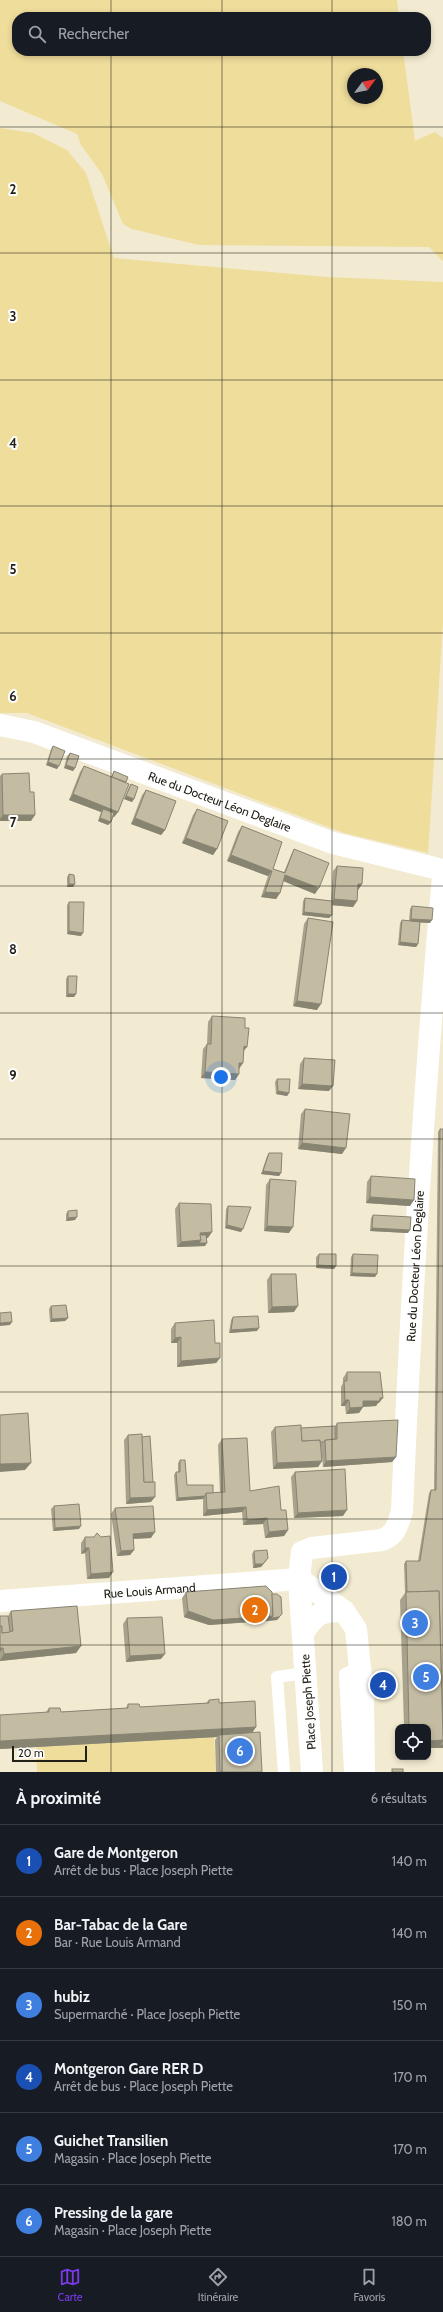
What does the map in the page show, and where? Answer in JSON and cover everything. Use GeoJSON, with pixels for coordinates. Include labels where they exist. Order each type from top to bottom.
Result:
{"type":"FeatureCollection","features":[{"type":"Feature","properties":{"kind":"street","name":"Rue du Docteur Léon Deglaire"},"geometry":{"type":"LineString","coordinates":[[0,725],[34,732],[333,843],[443,870]]}},
{"type":"Feature","properties":{"kind":"street","name":"Rue du Docteur Léon Deglaire"},"geometry":{"type":"LineString","coordinates":[[299,1579],[302,1552],[312,1548],[389,1538],[396,1530],[402,1511],[412,1287],[429,1039],[443,877]]}},
{"type":"Feature","properties":{"kind":"street","name":"Rue Louis Armand"},"geometry":{"type":"LineString","coordinates":[[0,1601],[299,1579]]}},
{"type":"Feature","properties":{"kind":"street"},"geometry":{"type":"LineString","coordinates":[[299,1579],[344,1611],[356,1629],[364,1726],[364,1772]]}},
{"type":"Feature","properties":{"kind":"street","name":"Place Joseph Piette"},"geometry":{"type":"LineString","coordinates":[[299,1579],[312,1772]]}},
{"type":"Feature","properties":{"kind":"street"},"geometry":{"type":"LineString","coordinates":[[303,1633],[312,1618],[326,1611],[344,1611]]}},
{"type":"Feature","properties":{"kind":"lane"},"geometry":{"type":"LineString","coordinates":[[350,1772],[345,1674],[360,1666]]}},
{"type":"Feature","properties":{"kind":"lane"},"geometry":{"type":"LineString","coordinates":[[284,1772],[277,1677],[306,1673]]}},
{"type":"Feature","properties":{"kind":"shaded area"},"geometry":{"type":"Polygon","coordinates":[[[0,0],[397,0],[398,12],[12,12],[12,56],[404,56],[415,141],[435,132],[443,138],[443,261],[429,247],[199,245],[132,229],[123,224],[102,174],[81,145],[77,134],[0,101],[0,0]]]}},
{"type":"Feature","properties":{"kind":"shaded area"},"geometry":{"type":"Polygon","coordinates":[[[0,128],[33,133],[67,150],[86,173],[114,258],[327,277],[443,282],[443,623],[428,853],[344,833],[27,713],[0,713],[0,128]]]}},
{"type":"Feature","properties":{"kind":"shaded area"},"geometry":{"type":"Polygon","coordinates":[[[214,1737],[216,1772],[37,1772],[36,1747],[214,1737]]]}},
{"type":"Feature","properties":{"kind":"building"},"geometry":{"type":"Polygon","coordinates":[[[53,746],[65,751],[59,766],[48,762],[53,746]]]}},
{"type":"Feature","properties":{"kind":"building"},"geometry":{"type":"Polygon","coordinates":[[[70,753],[79,756],[75,768],[66,765],[70,753]]]}},
{"type":"Feature","properties":{"kind":"building"},"geometry":{"type":"Polygon","coordinates":[[[84,766],[129,784],[118,812],[73,794],[84,766]]]}},
{"type":"Feature","properties":{"kind":"building"},"geometry":{"type":"Polygon","coordinates":[[[114,771],[128,777],[126,782],[112,777],[114,771]]]}},
{"type":"Feature","properties":{"kind":"building"},"geometry":{"type":"Polygon","coordinates":[[[29,773],[30,792],[34,792],[35,815],[3,815],[2,774],[29,773]]]}},
{"type":"Feature","properties":{"kind":"building"},"geometry":{"type":"Polygon","coordinates":[[[131,784],[138,787],[134,799],[126,796],[131,784]]]}},
{"type":"Feature","properties":{"kind":"building"},"geometry":{"type":"Polygon","coordinates":[[[146,790],[176,801],[165,830],[135,818],[146,790]]]}},
{"type":"Feature","properties":{"kind":"building"},"geometry":{"type":"Polygon","coordinates":[[[103,809],[114,813],[111,822],[100,818],[103,809]]]}},
{"type":"Feature","properties":{"kind":"building"},"geometry":{"type":"Polygon","coordinates":[[[197,809],[228,821],[217,849],[186,838],[197,809]]]}},
{"type":"Feature","properties":{"kind":"building"},"geometry":{"type":"Polygon","coordinates":[[[242,826],[282,842],[273,869],[285,873],[294,849],[329,863],[319,888],[285,875],[280,893],[265,892],[272,871],[231,855],[242,826]]]}},
{"type":"Feature","properties":{"kind":"building"},"geometry":{"type":"Polygon","coordinates":[[[337,866],[363,868],[362,884],[358,884],[357,901],[334,899],[337,866]]]}},
{"type":"Feature","properties":{"kind":"building"},"geometry":{"type":"Polygon","coordinates":[[[69,874],[74,875],[75,884],[69,884],[69,874]]]}},
{"type":"Feature","properties":{"kind":"building"},"geometry":{"type":"Polygon","coordinates":[[[305,898],[332,901],[332,915],[304,912],[305,898]]]}},
{"type":"Feature","properties":{"kind":"building"},"geometry":{"type":"Polygon","coordinates":[[[69,902],[84,902],[83,933],[69,931],[69,902]]]}},
{"type":"Feature","properties":{"kind":"building"},"geometry":{"type":"Polygon","coordinates":[[[412,906],[433,908],[432,920],[411,919],[412,906]]]}},
{"type":"Feature","properties":{"kind":"building"},"geometry":{"type":"Polygon","coordinates":[[[308,918],[333,922],[321,1004],[297,1001],[308,918]]]}},
{"type":"Feature","properties":{"kind":"building"},"geometry":{"type":"Polygon","coordinates":[[[402,920],[420,922],[418,944],[400,942],[402,920]]]}},
{"type":"Feature","properties":{"kind":"building"},"geometry":{"type":"Polygon","coordinates":[[[68,976],[77,976],[76,994],[68,994],[68,976]]]}},
{"type":"Feature","properties":{"kind":"building"},"geometry":{"type":"Polygon","coordinates":[[[212,1016],[245,1018],[245,1028],[249,1028],[247,1047],[244,1046],[243,1063],[239,1063],[239,1074],[205,1072],[207,1044],[211,1044],[212,1016]]]}},
{"type":"Feature","properties":{"kind":"building"},"geometry":{"type":"Polygon","coordinates":[[[304,1058],[335,1060],[333,1086],[302,1084],[304,1058]]]}},
{"type":"Feature","properties":{"kind":"building"},"geometry":{"type":"Polygon","coordinates":[[[277,1079],[290,1079],[289,1093],[278,1091],[277,1079]]]}},
{"type":"Feature","properties":{"kind":"building"},"geometry":{"type":"Polygon","coordinates":[[[305,1109],[350,1114],[346,1148],[302,1143],[305,1109]]]}},
{"type":"Feature","properties":{"kind":"building"},"geometry":{"type":"Polygon","coordinates":[[[440,1129],[443,1129],[443,1726],[439,1591],[407,1592],[406,1561],[420,1561],[431,1490],[436,1490],[440,1129]]]}},
{"type":"Feature","properties":{"kind":"building"},"geometry":{"type":"Polygon","coordinates":[[[269,1153],[282,1153],[281,1173],[263,1171],[269,1153]]]}},
{"type":"Feature","properties":{"kind":"building"},"geometry":{"type":"Polygon","coordinates":[[[371,1176],[415,1179],[414,1200],[370,1197],[371,1176]]]}},
{"type":"Feature","properties":{"kind":"building"},"geometry":{"type":"Polygon","coordinates":[[[270,1179],[296,1181],[293,1227],[267,1226],[270,1179]]]}},
{"type":"Feature","properties":{"kind":"building"},"geometry":{"type":"Polygon","coordinates":[[[179,1203],[211,1204],[212,1232],[200,1233],[201,1240],[181,1242],[179,1203]]]}},
{"type":"Feature","properties":{"kind":"building"},"geometry":{"type":"Polygon","coordinates":[[[228,1206],[251,1207],[243,1229],[227,1225],[228,1206]]]}},
{"type":"Feature","properties":{"kind":"building"},"geometry":{"type":"Polygon","coordinates":[[[77,1210],[77,1217],[68,1218],[68,1211],[77,1210]]]}},
{"type":"Feature","properties":{"kind":"building"},"geometry":{"type":"Polygon","coordinates":[[[373,1215],[411,1217],[410,1230],[372,1228],[373,1215]]]}},
{"type":"Feature","properties":{"kind":"building"},"geometry":{"type":"Polygon","coordinates":[[[200,1235],[206,1235],[207,1243],[199,1243],[201,1240],[200,1235]]]}},
{"type":"Feature","properties":{"kind":"building"},"geometry":{"type":"Polygon","coordinates":[[[319,1254],[336,1254],[336,1266],[318,1265],[319,1254]]]}},
{"type":"Feature","properties":{"kind":"building"},"geometry":{"type":"Polygon","coordinates":[[[353,1254],[378,1255],[377,1274],[352,1273],[353,1254]]]}},
{"type":"Feature","properties":{"kind":"building"},"geometry":{"type":"Polygon","coordinates":[[[271,1274],[296,1274],[298,1306],[272,1307],[271,1274]]]}},
{"type":"Feature","properties":{"kind":"building"},"geometry":{"type":"Polygon","coordinates":[[[66,1305],[68,1318],[52,1319],[51,1306],[66,1305]]]}},
{"type":"Feature","properties":{"kind":"building"},"geometry":{"type":"Polygon","coordinates":[[[11,1312],[12,1322],[0,1323],[0,1313],[11,1312]]]}},
{"type":"Feature","properties":{"kind":"building"},"geometry":{"type":"Polygon","coordinates":[[[258,1316],[259,1328],[231,1330],[233,1317],[258,1316]]]}},
{"type":"Feature","properties":{"kind":"building"},"geometry":{"type":"Polygon","coordinates":[[[214,1320],[215,1343],[220,1343],[220,1358],[181,1361],[181,1337],[175,1338],[175,1323],[214,1320]]]}},
{"type":"Feature","properties":{"kind":"building"},"geometry":{"type":"Polygon","coordinates":[[[347,1372],[380,1372],[383,1398],[380,1398],[380,1401],[363,1401],[363,1407],[350,1408],[349,1400],[345,1400],[344,1381],[347,1381],[347,1372]]]}},
{"type":"Feature","properties":{"kind":"building"},"geometry":{"type":"Polygon","coordinates":[[[28,1413],[31,1463],[0,1464],[0,1415],[28,1413]]]}},
{"type":"Feature","properties":{"kind":"building"},"geometry":{"type":"Polygon","coordinates":[[[398,1420],[396,1457],[326,1461],[325,1440],[337,1439],[337,1423],[398,1420]]]}},
{"type":"Feature","properties":{"kind":"building"},"geometry":{"type":"Polygon","coordinates":[[[301,1425],[302,1441],[320,1440],[322,1461],[277,1463],[275,1427],[301,1425]]]}},
{"type":"Feature","properties":{"kind":"building"},"geometry":{"type":"Polygon","coordinates":[[[335,1426],[335,1439],[325,1440],[324,1442],[320,1442],[320,1440],[302,1441],[301,1428],[335,1426]]]}},
{"type":"Feature","properties":{"kind":"building"},"geometry":{"type":"Polygon","coordinates":[[[142,1434],[144,1482],[155,1482],[155,1497],[130,1498],[128,1435],[142,1434]]]}},
{"type":"Feature","properties":{"kind":"building"},"geometry":{"type":"Polygon","coordinates":[[[150,1436],[153,1482],[144,1482],[142,1437],[150,1436]]]}},
{"type":"Feature","properties":{"kind":"building"},"geometry":{"type":"Polygon","coordinates":[[[247,1438],[250,1491],[279,1486],[281,1510],[286,1510],[288,1530],[269,1532],[267,1518],[247,1520],[246,1507],[207,1510],[206,1493],[225,1492],[222,1439],[247,1438]]]}},
{"type":"Feature","properties":{"kind":"building"},"geometry":{"type":"Polygon","coordinates":[[[180,1460],[185,1460],[187,1485],[213,1485],[213,1493],[206,1493],[205,1496],[178,1498],[176,1472],[180,1472],[180,1460]]]}},
{"type":"Feature","properties":{"kind":"building"},"geometry":{"type":"Polygon","coordinates":[[[345,1469],[347,1510],[298,1513],[295,1472],[345,1469]]]}},
{"type":"Feature","properties":{"kind":"building"},"geometry":{"type":"Polygon","coordinates":[[[79,1504],[81,1526],[55,1528],[54,1506],[79,1504]]]}},
{"type":"Feature","properties":{"kind":"building"},"geometry":{"type":"Polygon","coordinates":[[[153,1506],[155,1532],[133,1534],[134,1550],[121,1551],[115,1508],[153,1506]]]}},
{"type":"Feature","properties":{"kind":"building"},"geometry":{"type":"Polygon","coordinates":[[[97,1533],[101,1537],[110,1536],[113,1572],[91,1574],[89,1548],[85,1548],[85,1537],[94,1537],[97,1533]]]}},
{"type":"Feature","properties":{"kind":"building"},"geometry":{"type":"Polygon","coordinates":[[[267,1550],[268,1558],[263,1564],[255,1564],[254,1551],[267,1550]]]}},
{"type":"Feature","properties":{"kind":"building"},"geometry":{"type":"Polygon","coordinates":[[[266,1586],[272,1592],[273,1616],[213,1620],[188,1611],[186,1592],[266,1586]]]}},
{"type":"Feature","properties":{"kind":"building"},"geometry":{"type":"Polygon","coordinates":[[[439,1591],[443,1740],[431,1741],[431,1724],[409,1724],[406,1592],[439,1591]]]}},
{"type":"Feature","properties":{"kind":"building"},"geometry":{"type":"Polygon","coordinates":[[[272,1594],[277,1594],[281,1597],[282,1614],[279,1617],[271,1618],[273,1616],[272,1594]]]}},
{"type":"Feature","properties":{"kind":"building"},"geometry":{"type":"Polygon","coordinates":[[[77,1606],[81,1646],[4,1654],[3,1648],[0,1648],[0,1626],[2,1626],[2,1633],[13,1631],[11,1611],[77,1606]]]}},
{"type":"Feature","properties":{"kind":"building"},"geometry":{"type":"Polygon","coordinates":[[[0,1616],[8,1616],[10,1632],[2,1633],[0,1616]]]}},
{"type":"Feature","properties":{"kind":"building"},"geometry":{"type":"Polygon","coordinates":[[[162,1617],[165,1654],[130,1656],[127,1618],[162,1617]]]}},
{"type":"Feature","properties":{"kind":"building"},"geometry":{"type":"Polygon","coordinates":[[[219,1699],[219,1703],[255,1701],[256,1727],[0,1741],[0,1715],[49,1712],[49,1708],[60,1708],[61,1712],[128,1708],[128,1704],[139,1704],[140,1707],[209,1703],[209,1700],[219,1699]]]}},
{"type":"Feature","properties":{"kind":"building"},"geometry":{"type":"Polygon","coordinates":[[[260,1732],[262,1772],[220,1772],[219,1735],[260,1732]]]}},
{"type":"Feature","properties":{"kind":"building"},"geometry":{"type":"Polygon","coordinates":[[[392,1769],[403,1769],[403,1772],[392,1772],[392,1769]]]}},
{"type":"Feature","properties":{"kind":"place","name":"Gare de Montgeron"},"geometry":{"type":"Point","coordinates":[334,1577]}},
{"type":"Feature","properties":{"kind":"place","name":"Bar-Tabac de la Gare"},"geometry":{"type":"Point","coordinates":[255,1610]}},
{"type":"Feature","properties":{"kind":"place","name":"hubiz"},"geometry":{"type":"Point","coordinates":[415,1623]}},
{"type":"Feature","properties":{"kind":"place","name":"Guichet Transilien"},"geometry":{"type":"Point","coordinates":[426,1677]}},
{"type":"Feature","properties":{"kind":"place","name":"Montgeron Gare RER D"},"geometry":{"type":"Point","coordinates":[383,1685]}},
{"type":"Feature","properties":{"kind":"place","name":"Pressing de la gare"},"geometry":{"type":"Point","coordinates":[240,1751]}}]}
